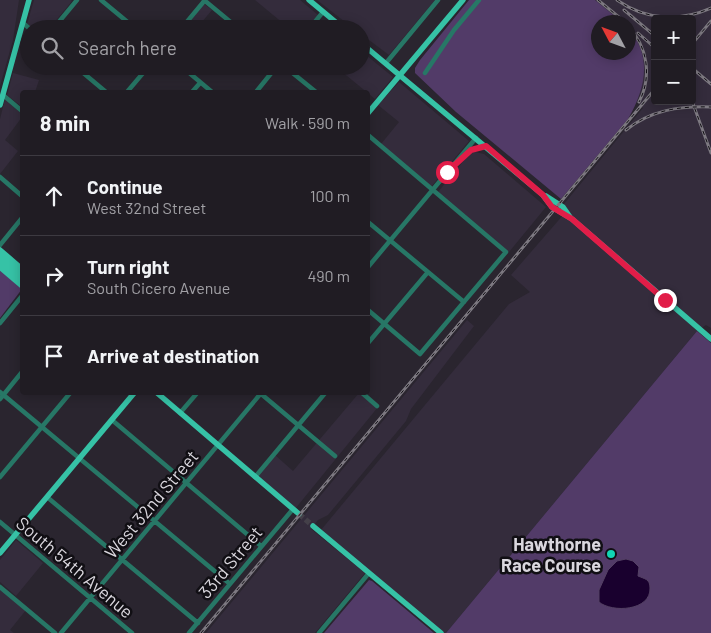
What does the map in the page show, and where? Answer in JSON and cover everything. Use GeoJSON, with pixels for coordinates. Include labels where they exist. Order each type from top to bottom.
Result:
{"type":"FeatureCollection","features":[{"type":"Feature","properties":{"kind":"main road"},"geometry":{"type":"LineString","coordinates":[[24,20],[29,0]]}},
{"type":"Feature","properties":{"kind":"main road"},"geometry":{"type":"LineString","coordinates":[[308,0],[333,20]]}},
{"type":"Feature","properties":{"kind":"main road"},"geometry":{"type":"LineString","coordinates":[[370,111],[463,0]]}},
{"type":"Feature","properties":{"kind":"main road"},"geometry":{"type":"LineString","coordinates":[[0,106],[20,34]]}},
{"type":"Feature","properties":{"kind":"main road"},"geometry":{"type":"LineString","coordinates":[[370,50],[543,195],[563,207],[572,219],[711,339]]}},
{"type":"Feature","properties":{"kind":"main road"},"geometry":{"type":"LineString","coordinates":[[0,250],[20,267]]}},
{"type":"Feature","properties":{"kind":"main road"},"geometry":{"type":"LineString","coordinates":[[0,256],[20,273]]}},
{"type":"Feature","properties":{"kind":"main road"},"geometry":{"type":"LineString","coordinates":[[0,262],[20,278]]}},
{"type":"Feature","properties":{"kind":"main road"},"geometry":{"type":"LineString","coordinates":[[0,267],[20,284]]}},
{"type":"Feature","properties":{"kind":"main road"},"geometry":{"type":"LineString","coordinates":[[0,553],[133,395]]}},
{"type":"Feature","properties":{"kind":"main road"},"geometry":{"type":"LineString","coordinates":[[159,395],[299,514]]}},
{"type":"Feature","properties":{"kind":"main road"},"geometry":{"type":"LineString","coordinates":[[313,526],[441,633]]}},
{"type":"Feature","properties":{"kind":"street"},"geometry":{"type":"LineString","coordinates":[[60,20],[77,0]]}},
{"type":"Feature","properties":{"kind":"street"},"geometry":{"type":"LineString","coordinates":[[101,0],[125,20]]}},
{"type":"Feature","properties":{"kind":"street"},"geometry":{"type":"LineString","coordinates":[[188,20],[205,0],[228,20]]}},
{"type":"Feature","properties":{"kind":"street"},"geometry":{"type":"LineString","coordinates":[[386,63],[438,0]]}},
{"type":"Feature","properties":{"kind":"street"},"geometry":{"type":"LineString","coordinates":[[425,73],[454,30],[479,0]]}},
{"type":"Feature","properties":{"kind":"street"},"geometry":{"type":"LineString","coordinates":[[316,20],[323,12]]}},
{"type":"Feature","properties":{"kind":"street"},"geometry":{"type":"LineString","coordinates":[[86,75],[104,90]]}},
{"type":"Feature","properties":{"kind":"street"},"geometry":{"type":"LineString","coordinates":[[129,90],[142,75]]}},
{"type":"Feature","properties":{"kind":"street"},"geometry":{"type":"LineString","coordinates":[[191,75],[209,90]]}},
{"type":"Feature","properties":{"kind":"street"},"geometry":{"type":"LineString","coordinates":[[258,90],[270,75]]}},
{"type":"Feature","properties":{"kind":"street"},"geometry":{"type":"LineString","coordinates":[[295,75],[314,90]]}},
{"type":"Feature","properties":{"kind":"street"},"geometry":{"type":"LineString","coordinates":[[194,90],[200,83]]}},
{"type":"Feature","properties":{"kind":"street"},"geometry":{"type":"LineString","coordinates":[[3,94],[20,109]]}},
{"type":"Feature","properties":{"kind":"street"},"geometry":{"type":"LineString","coordinates":[[370,137],[506,252],[420,354],[370,312]]}},
{"type":"Feature","properties":{"kind":"street"},"geometry":{"type":"LineString","coordinates":[[370,265],[476,138]]}},
{"type":"Feature","properties":{"kind":"street"},"geometry":{"type":"LineString","coordinates":[[455,164],[471,150],[486,146]]}},
{"type":"Feature","properties":{"kind":"street"},"geometry":{"type":"LineString","coordinates":[[0,177],[20,194]]}},
{"type":"Feature","properties":{"kind":"street"},"geometry":{"type":"LineString","coordinates":[[0,245],[20,220]]}},
{"type":"Feature","properties":{"kind":"street"},"geometry":{"type":"LineString","coordinates":[[370,224],[464,302]]}},
{"type":"Feature","properties":{"kind":"street"},"geometry":{"type":"LineString","coordinates":[[370,341],[428,272]]}},
{"type":"Feature","properties":{"kind":"street"},"geometry":{"type":"LineString","coordinates":[[0,323],[20,298]]}},
{"type":"Feature","properties":{"kind":"street"},"geometry":{"type":"LineString","coordinates":[[20,374],[1,395],[80,458],[230,584]]}},
{"type":"Feature","properties":{"kind":"street"},"geometry":{"type":"LineString","coordinates":[[0,477],[68,395]]}},
{"type":"Feature","properties":{"kind":"street"},"geometry":{"type":"LineString","coordinates":[[180,413],[195,395]]}},
{"type":"Feature","properties":{"kind":"street","name":"West 32nd Street"},"geometry":{"type":"LineString","coordinates":[[61,633],[259,395]]}},
{"type":"Feature","properties":{"kind":"street"},"geometry":{"type":"LineString","coordinates":[[263,395],[335,456]]}},
{"type":"Feature","properties":{"kind":"street"},"geometry":{"type":"LineString","coordinates":[[255,477],[324,395]]}},
{"type":"Feature","properties":{"kind":"street"},"geometry":{"type":"LineString","coordinates":[[364,395],[377,406]]}},
{"type":"Feature","properties":{"kind":"street"},"geometry":{"type":"LineString","coordinates":[[112,420],[261,546]]}},
{"type":"Feature","properties":{"kind":"street"},"geometry":{"type":"LineString","coordinates":[[47,497],[198,622]]}},
{"type":"Feature","properties":{"kind":"street","name":"33rd Street"},"geometry":{"type":"LineString","coordinates":[[189,633],[292,509]]}},
{"type":"Feature","properties":{"kind":"street","name":"South 54th Avenue"},"geometry":{"type":"LineString","coordinates":[[0,522],[132,633]]}},
{"type":"Feature","properties":{"kind":"street"},"geometry":{"type":"LineString","coordinates":[[319,633],[369,573]]}},
{"type":"Feature","properties":{"kind":"street"},"geometry":{"type":"LineString","coordinates":[[0,587],[55,633]]}},
{"type":"Feature","properties":{"kind":"shaded area"},"geometry":{"type":"Polygon","coordinates":[[[0,0],[19,0],[13,40],[0,86],[0,0]]]}},
{"type":"Feature","properties":{"kind":"shaded area"},"geometry":{"type":"Polygon","coordinates":[[[34,0],[72,1],[56,20],[28,20],[34,0]]]}},
{"type":"Feature","properties":{"kind":"shaded area"},"geometry":{"type":"Polygon","coordinates":[[[255,0],[300,0],[318,15],[314,20],[279,20],[255,0]]]}},
{"type":"Feature","properties":{"kind":"shaded area"},"geometry":{"type":"Polygon","coordinates":[[[317,0],[435,0],[389,55],[370,41],[370,20],[343,20],[317,0]]]}},
{"type":"Feature","properties":{"kind":"shaded area"},"geometry":{"type":"Polygon","coordinates":[[[469,0],[595,0],[613,15],[591,15],[591,60],[636,60],[636,39],[644,62],[644,74],[639,97],[628,119],[561,199],[456,112],[415,73],[415,68],[469,0]]]}},
{"type":"Feature","properties":{"kind":"shaded area"},"geometry":{"type":"Polygon","coordinates":[[[595,0],[711,0],[711,328],[706,325],[697,331],[446,633],[444,633],[321,530],[509,304],[530,292],[511,275],[564,214],[559,210],[643,108],[637,102],[641,91],[644,59],[640,45],[636,39],[636,15],[613,15],[595,0]]]}},
{"type":"Feature","properties":{"kind":"shaded area"},"geometry":{"type":"Polygon","coordinates":[[[204,4],[212,10],[204,20],[191,20],[204,4]]]}},
{"type":"Feature","properties":{"kind":"shaded area"},"geometry":{"type":"Polygon","coordinates":[[[370,58],[393,77],[375,99],[370,95],[370,90],[364,90],[346,75],[370,75],[370,58]]]}},
{"type":"Feature","properties":{"kind":"shaded area"},"geometry":{"type":"Polygon","coordinates":[[[13,73],[39,80],[36,90],[20,90],[20,105],[7,95],[13,73]]]}},
{"type":"Feature","properties":{"kind":"shaded area"},"geometry":{"type":"Polygon","coordinates":[[[399,82],[469,141],[431,187],[381,144],[399,122],[378,105],[399,82]]]}},
{"type":"Feature","properties":{"kind":"shaded area"},"geometry":{"type":"Polygon","coordinates":[[[5,99],[20,112],[20,120],[5,140],[18,151],[0,174],[0,119],[5,99]]]}},
{"type":"Feature","properties":{"kind":"shaded area"},"geometry":{"type":"Polygon","coordinates":[[[470,153],[484,154],[546,207],[509,252],[438,192],[470,153]]]}},
{"type":"Feature","properties":{"kind":"shaded area"},"geometry":{"type":"Polygon","coordinates":[[[0,270],[20,287],[20,292],[0,318],[0,270]]]}},
{"type":"Feature","properties":{"kind":"shaded area"},"geometry":{"type":"Polygon","coordinates":[[[467,320],[474,326],[411,409],[406,421],[328,515],[318,520],[311,529],[365,573],[315,633],[206,633],[467,320]]]}},
{"type":"Feature","properties":{"kind":"shaded area","name":"Hawthorne Race Course"},"geometry":{"type":"Polygon","coordinates":[[[697,331],[711,343],[711,633],[446,633],[697,331]]]}},
{"type":"Feature","properties":{"kind":"shaded area"},"geometry":{"type":"Polygon","coordinates":[[[357,395],[362,395],[378,407],[295,509],[257,477],[275,455],[293,471],[357,395]]]}},
{"type":"Feature","properties":{"kind":"shaded area"},"geometry":{"type":"Polygon","coordinates":[[[16,540],[43,563],[16,596],[0,582],[0,560],[16,540]]]}},
{"type":"Feature","properties":{"kind":"shaded area"},"geometry":{"type":"Polygon","coordinates":[[[626,559],[633,561],[639,567],[638,576],[649,583],[649,596],[638,605],[630,608],[605,606],[599,602],[599,590],[608,570],[617,561],[626,559]]]}},
{"type":"Feature","properties":{"kind":"shaded area"},"geometry":{"type":"Polygon","coordinates":[[[369,580],[372,581],[434,633],[324,633],[369,580]]]}},
{"type":"Feature","properties":{"kind":"shaded area"},"geometry":{"type":"Polygon","coordinates":[[[0,588],[26,610],[10,630],[14,633],[0,633],[0,588]]]}},
{"type":"Feature","properties":{"kind":"tunnel"},"geometry":{"type":"LineString","coordinates":[[299,514],[313,526]]}},
{"type":"Feature","properties":{"kind":"railway"},"geometry":{"type":"LineString","coordinates":[[598,0],[616,15]]}},
{"type":"Feature","properties":{"kind":"railway"},"geometry":{"type":"LineString","coordinates":[[617,0],[639,12],[662,17],[687,15],[711,8]]}},
{"type":"Feature","properties":{"kind":"railway"},"geometry":{"type":"LineString","coordinates":[[624,10],[651,33]]}},
{"type":"Feature","properties":{"kind":"railway"},"geometry":{"type":"LineString","coordinates":[[696,39],[711,21]]}},
{"type":"Feature","properties":{"kind":"railway"},"geometry":{"type":"LineString","coordinates":[[638,33],[651,44]]}},
{"type":"Feature","properties":{"kind":"railway"},"geometry":{"type":"LineString","coordinates":[[636,36],[644,53],[647,73],[646,83],[639,102]]}},
{"type":"Feature","properties":{"kind":"railway"},"geometry":{"type":"LineString","coordinates":[[696,71],[711,84]]}},
{"type":"Feature","properties":{"kind":"railway"},"geometry":{"type":"LineString","coordinates":[[201,633],[651,94]]}},
{"type":"Feature","properties":{"kind":"railway"},"geometry":{"type":"LineString","coordinates":[[693,105],[711,153]]}},
{"type":"Feature","properties":{"kind":"railway"},"geometry":{"type":"LineString","coordinates":[[626,130],[645,118],[666,111],[688,107],[711,107]]}},
{"type":"Feature","properties":{"kind":"place","name":"Hawthorne Race Course"},"geometry":{"type":"Point","coordinates":[611,554]}},
{"type":"Feature","properties":{"kind":"route"},"geometry":{"type":"LineString","coordinates":[[447,172],[471,150],[486,146],[543,195],[552,207],[572,219],[665,300]]}}]}
